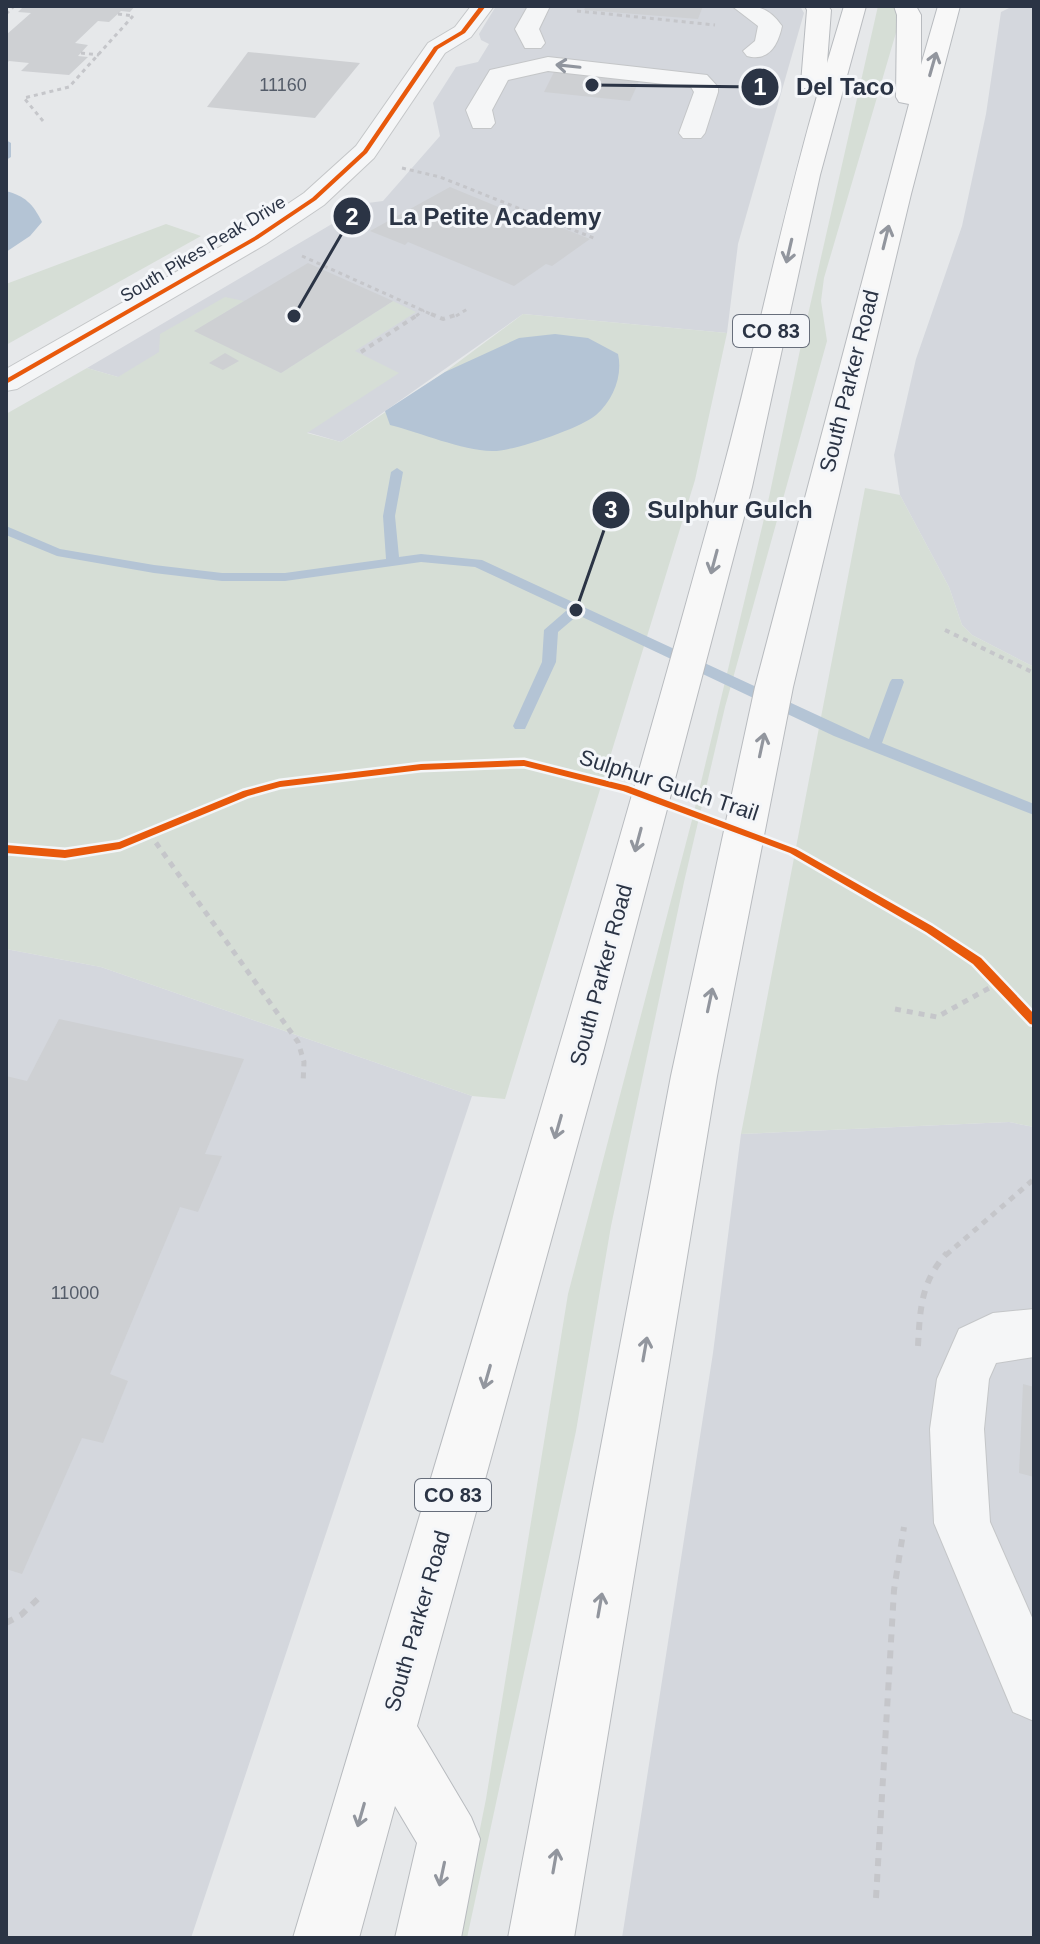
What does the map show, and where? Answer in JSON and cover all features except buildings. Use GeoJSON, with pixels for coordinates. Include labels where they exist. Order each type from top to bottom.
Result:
{"type":"FeatureCollection","features":[{"type":"Feature","properties":{"kind":"highway"},"geometry":{"type":"LineString","coordinates":[[807,175],[819,10],[816,6]]}},
{"type":"Feature","properties":{"kind":"highway","name":"South Parker Road"},"geometry":{"type":"LineString","coordinates":[[326,1938],[580,1052],[735,487],[807,175],[855,6]]}},
{"type":"Feature","properties":{"kind":"highway"},"geometry":{"type":"LineString","coordinates":[[905,6],[909,15],[908,151]]}},
{"type":"Feature","properties":{"kind":"highway","name":"South Parker Road"},"geometry":{"type":"LineString","coordinates":[[541,1938],[694,1076],[774,687],[818,499],[908,151],[953,19]]}},
{"type":"Feature","properties":{"kind":"highway"},"geometry":{"type":"LineString","coordinates":[[385,1730],[449,1839],[428,1938]]}},
{"type":"Feature","properties":{"kind":"street","name":"South Pikes Peak Drive"},"geometry":{"type":"LineString","coordinates":[[6,382],[291,217],[337,181],[365,152],[436,48],[463,32],[483,6]]}},
{"type":"Feature","properties":{"kind":"street"},"geometry":{"type":"LineString","coordinates":[[533,43],[527,29],[539,6]]}},
{"type":"Feature","properties":{"kind":"street"},"geometry":{"type":"LineString","coordinates":[[743,6],[763,16],[770,26],[766,44],[755,51]]}},
{"type":"Feature","properties":{"kind":"street"},"geometry":{"type":"LineString","coordinates":[[436,48],[431,30],[438,18]]}},
{"type":"Feature","properties":{"kind":"street"},"geometry":{"type":"LineString","coordinates":[[482,123],[479,110],[499,75],[548,64],[698,80],[706,87],[706,92],[692,133]]}},
{"type":"Feature","properties":{"kind":"street"},"geometry":{"type":"LineString","coordinates":[[1034,1333],[993,1337],[977,1346],[963,1379],[957,1429],[962,1523],[1034,1691]]}},
{"type":"Feature","properties":{"kind":"path"},"geometry":{"type":"LineString","coordinates":[[6,14],[14,6]]}},
{"type":"Feature","properties":{"kind":"path"},"geometry":{"type":"LineString","coordinates":[[564,9],[722,26]]}},
{"type":"Feature","properties":{"kind":"path"},"geometry":{"type":"LineString","coordinates":[[43,121],[24,98],[64,90],[133,16],[118,14]]}},
{"type":"Feature","properties":{"kind":"path"},"geometry":{"type":"LineString","coordinates":[[81,53],[99,55]]}},
{"type":"Feature","properties":{"kind":"path"},"geometry":{"type":"LineString","coordinates":[[400,167],[440,177],[596,239]]}},
{"type":"Feature","properties":{"kind":"path"},"geometry":{"type":"LineString","coordinates":[[296,254],[450,319],[469,308]]}},
{"type":"Feature","properties":{"kind":"path"},"geometry":{"type":"LineString","coordinates":[[361,352],[424,310]]}},
{"type":"Feature","properties":{"kind":"path"},"geometry":{"type":"LineString","coordinates":[[945,630],[1034,673]]}},
{"type":"Feature","properties":{"kind":"path"},"geometry":{"type":"LineString","coordinates":[[134,839],[162,828]]}},
{"type":"Feature","properties":{"kind":"path"},"geometry":{"type":"LineString","coordinates":[[149,833],[298,1042],[304,1062],[303,1084]]}},
{"type":"Feature","properties":{"kind":"path"},"geometry":{"type":"LineString","coordinates":[[988,972],[1008,992]]}},
{"type":"Feature","properties":{"kind":"path"},"geometry":{"type":"LineString","coordinates":[[895,1009],[937,1017],[1000,982]]}},
{"type":"Feature","properties":{"kind":"path"},"geometry":{"type":"LineString","coordinates":[[6,1623],[21,1615],[43,1594]]}},
{"type":"Feature","properties":{"kind":"shaded area"},"geometry":{"type":"Polygon","coordinates":[[[496,6],[800,6],[804,13],[738,244],[727,333],[523,314],[341,442],[87,368],[337,221],[360,204],[383,201],[440,136],[433,103],[456,67],[478,62],[489,44],[481,40],[479,34],[496,6]]]}},
{"type":"Feature","properties":{"kind":"shaded area"},"geometry":{"type":"Polygon","coordinates":[[[878,6],[895,7],[900,19],[824,278],[821,301],[827,341],[725,707],[684,882],[611,1226],[576,1431],[467,1938],[458,1938],[486,1799],[568,1294],[692,820],[768,502],[878,6]]]}},
{"type":"Feature","properties":{"kind":"shaded area"},"geometry":{"type":"Polygon","coordinates":[[[1013,6],[1034,6],[1034,667],[972,635],[962,625],[949,587],[900,495],[894,455],[916,359],[962,226],[986,114],[1001,12],[1013,6]]]}},
{"type":"Feature","properties":{"kind":"shaded area"},"geometry":{"type":"Polygon","coordinates":[[[166,224],[201,236],[6,345],[6,284],[166,224]]]}},
{"type":"Feature","properties":{"kind":"shaded area"},"geometry":{"type":"Polygon","coordinates":[[[225,297],[244,301],[195,331],[281,373],[393,301],[416,312],[355,351],[399,373],[307,433],[341,442],[445,372],[523,314],[727,333],[695,480],[505,1099],[472,1096],[101,967],[6,949],[6,414],[87,368],[118,377],[159,352],[160,334],[225,297]]]}},
{"type":"Feature","properties":{"kind":"shaded area"},"geometry":{"type":"Polygon","coordinates":[[[865,488],[900,495],[949,587],[962,625],[972,635],[1034,667],[1034,1127],[1009,1122],[741,1134],[865,488]]]}},
{"type":"Feature","properties":{"kind":"shaded area"},"geometry":{"type":"Polygon","coordinates":[[[6,949],[101,967],[472,1096],[191,1938],[6,1938],[6,949]]]}},
{"type":"Feature","properties":{"kind":"shaded area"},"geometry":{"type":"Polygon","coordinates":[[[1009,1122],[1034,1127],[1034,1938],[622,1938],[713,1353],[741,1134],[1009,1122]]]}},
{"type":"Feature","properties":{"kind":"water"},"geometry":{"type":"Polygon","coordinates":[[[6,191],[28,202],[42,222],[30,236],[6,252],[6,191]]]}},
{"type":"Feature","properties":{"kind":"water"},"geometry":{"type":"Polygon","coordinates":[[[555,334],[588,338],[618,354],[618,379],[612,395],[602,409],[588,420],[530,443],[492,451],[454,444],[390,425],[385,411],[445,372],[519,338],[555,334]]]}},
{"type":"Feature","properties":{"kind":"waterway"},"geometry":{"type":"LineString","coordinates":[[6,143],[6,157]]}},
{"type":"Feature","properties":{"kind":"waterway"},"geometry":{"type":"LineString","coordinates":[[393,562],[389,516],[397,472]]}},
{"type":"Feature","properties":{"kind":"waterway"},"geometry":{"type":"LineString","coordinates":[[6,530],[57,552],[222,577],[285,577],[393,562]]}},
{"type":"Feature","properties":{"kind":"waterway"},"geometry":{"type":"LineString","coordinates":[[393,562],[421,558],[477,563],[839,732],[1034,810]]}},
{"type":"Feature","properties":{"kind":"waterway"},"geometry":{"type":"LineString","coordinates":[[520,726],[549,662],[551,630],[576,610]]}},
{"type":"Feature","properties":{"kind":"waterway"},"geometry":{"type":"LineString","coordinates":[[874,745],[897,682]]}},
{"type":"Feature","properties":{"kind":"cycle path"},"geometry":{"type":"LineString","coordinates":[[6,382],[256,238],[314,199],[365,152],[436,48],[463,32],[483,6]]}},
{"type":"Feature","properties":{"kind":"cycle path","name":"Sulphur Gulch Trail"},"geometry":{"type":"LineString","coordinates":[[6,849],[65,854],[120,845],[246,793],[280,784],[421,767],[524,763],[625,788],[793,851],[929,929],[977,961],[1034,1021]]}},
{"type":"Feature","properties":{"kind":"place","name":"Del Taco"},"geometry":{"type":"Point","coordinates":[592,85]}},
{"type":"Feature","properties":{"kind":"place","name":"La Petite Academy"},"geometry":{"type":"Point","coordinates":[294,316]}},
{"type":"Feature","properties":{"kind":"place","name":"Sulphur Gulch"},"geometry":{"type":"Point","coordinates":[576,610]}}]}
